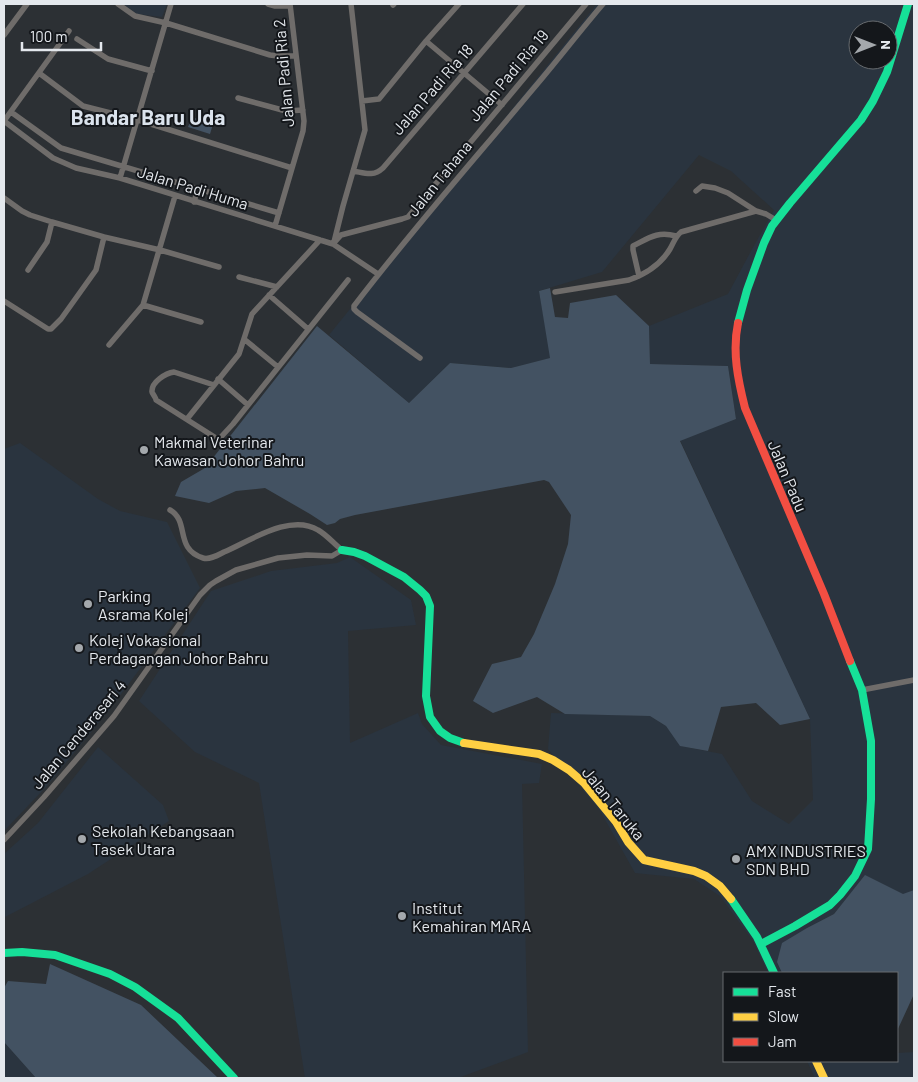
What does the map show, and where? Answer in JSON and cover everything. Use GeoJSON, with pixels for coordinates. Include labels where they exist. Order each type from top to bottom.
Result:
{"type":"FeatureCollection","features":[{"type":"Feature","properties":{"kind":"street"},"geometry":{"type":"LineString","coordinates":[[4,35],[27,4]]}},
{"type":"Feature","properties":{"kind":"street"},"geometry":{"type":"LineString","coordinates":[[118,4],[135,16],[166,23],[270,55],[296,56]]}},
{"type":"Feature","properties":{"kind":"street"},"geometry":{"type":"LineString","coordinates":[[120,178],[171,4]]}},
{"type":"Feature","properties":{"kind":"street"},"geometry":{"type":"LineString","coordinates":[[268,4],[275,6],[290,5]]}},
{"type":"Feature","properties":{"kind":"street"},"geometry":{"type":"LineString","coordinates":[[333,244],[365,130],[350,4]]}},
{"type":"Feature","properties":{"kind":"street"},"geometry":{"type":"LineString","coordinates":[[362,101],[379,99],[458,4]]}},
{"type":"Feature","properties":{"kind":"street","name":"Jalan Padi Ria 18"},"geometry":{"type":"LineString","coordinates":[[353,171],[369,174],[380,171],[523,4]]}},
{"type":"Feature","properties":{"kind":"street","name":"Jalan Padi Ria 19"},"geometry":{"type":"LineString","coordinates":[[333,244],[341,236],[408,217],[586,4]]}},
{"type":"Feature","properties":{"kind":"street","name":"Jalan Tahana"},"geometry":{"type":"LineString","coordinates":[[420,358],[357,312],[354,306],[378,274],[603,4]]}},
{"type":"Feature","properties":{"kind":"street","name":"Jalan Padu"},"geometry":{"type":"LineString","coordinates":[[761,944],[830,905],[855,876],[868,849],[870,837],[871,741],[862,690],[824,594],[745,408],[739,383],[735,347],[737,328],[747,290],[764,243],[776,220],[861,120],[887,72],[908,4]]}},
{"type":"Feature","properties":{"kind":"street","name":"Jalan Padi Ria 2"},"geometry":{"type":"LineString","coordinates":[[275,226],[303,131],[303,110],[290,5]]}},
{"type":"Feature","properties":{"kind":"street"},"geometry":{"type":"LineString","coordinates":[[4,121],[69,31]]}},
{"type":"Feature","properties":{"kind":"street"},"geometry":{"type":"LineString","coordinates":[[77,39],[108,59],[152,71]]}},
{"type":"Feature","properties":{"kind":"street"},"geometry":{"type":"LineString","coordinates":[[426,41],[502,105]]}},
{"type":"Feature","properties":{"kind":"street"},"geometry":{"type":"LineString","coordinates":[[39,73],[83,106],[138,120],[292,168]]}},
{"type":"Feature","properties":{"kind":"street"},"geometry":{"type":"LineString","coordinates":[[238,98],[286,111],[303,110]]}},
{"type":"Feature","properties":{"kind":"street","name":"Jalan Padi Huma"},"geometry":{"type":"LineString","coordinates":[[11,112],[61,148],[279,213]]}},
{"type":"Feature","properties":{"kind":"street","name":"Jalan Padi Huma"},"geometry":{"type":"LineString","coordinates":[[4,121],[53,158],[76,168],[120,178],[333,244],[378,274]]}},
{"type":"Feature","properties":{"kind":"street"},"geometry":{"type":"LineString","coordinates":[[696,191],[702,186],[715,188],[728,193],[756,211],[776,220]]}},
{"type":"Feature","properties":{"kind":"street"},"geometry":{"type":"LineString","coordinates":[[194,202],[198,188]]}},
{"type":"Feature","properties":{"kind":"street"},"geometry":{"type":"LineString","coordinates":[[109,345],[143,305],[175,196]]}},
{"type":"Feature","properties":{"kind":"street"},"geometry":{"type":"LineString","coordinates":[[5,200],[30,215],[52,222],[219,267]]}},
{"type":"Feature","properties":{"kind":"street"},"geometry":{"type":"LineString","coordinates":[[555,292],[630,280],[651,270],[670,249],[676,236],[681,232],[756,211]]}},
{"type":"Feature","properties":{"kind":"street"},"geometry":{"type":"LineString","coordinates":[[28,270],[47,242],[52,222]]}},
{"type":"Feature","properties":{"kind":"street"},"geometry":{"type":"LineString","coordinates":[[639,276],[633,246],[665,233],[676,236]]}},
{"type":"Feature","properties":{"kind":"street"},"geometry":{"type":"LineString","coordinates":[[4,301],[48,329],[52,329],[96,270],[104,237]]}},
{"type":"Feature","properties":{"kind":"street"},"geometry":{"type":"LineString","coordinates":[[187,419],[238,354],[252,314],[320,240]]}},
{"type":"Feature","properties":{"kind":"street"},"geometry":{"type":"LineString","coordinates":[[239,277],[277,287]]}},
{"type":"Feature","properties":{"kind":"street"},"geometry":{"type":"LineString","coordinates":[[214,385],[174,372],[160,377],[152,392],[156,400],[219,439],[348,280]]}},
{"type":"Feature","properties":{"kind":"street"},"geometry":{"type":"LineString","coordinates":[[269,295],[308,329]]}},
{"type":"Feature","properties":{"kind":"street"},"geometry":{"type":"LineString","coordinates":[[143,305],[201,322]]}},
{"type":"Feature","properties":{"kind":"street"},"geometry":{"type":"LineString","coordinates":[[244,339],[278,367]]}},
{"type":"Feature","properties":{"kind":"street"},"geometry":{"type":"LineString","coordinates":[[218,379],[248,404]]}},
{"type":"Feature","properties":{"kind":"street"},"geometry":{"type":"LineString","coordinates":[[170,510],[176,513],[182,525],[184,543],[194,553],[204,558],[211,558],[263,533],[281,527],[305,525],[318,530],[342,550]]}},
{"type":"Feature","properties":{"kind":"street","name":"Jalan Cenderasari 4"},"geometry":{"type":"LineString","coordinates":[[4,840],[114,716],[200,595],[210,585],[236,570],[278,558],[307,555],[332,556],[342,550]]}},
{"type":"Feature","properties":{"kind":"street","name":"Jalan Taruka"},"geometry":{"type":"LineString","coordinates":[[342,550],[355,552],[376,560],[418,587],[425,596],[430,606],[426,696],[430,717],[440,731],[450,738],[463,743],[539,754],[569,770],[592,793],[616,822],[628,842],[644,860],[694,870],[714,880],[736,905],[761,944],[774,972]]}},
{"type":"Feature","properties":{"kind":"street"},"geometry":{"type":"LineString","coordinates":[[862,690],[914,680]]}},
{"type":"Feature","properties":{"kind":"street"},"geometry":{"type":"LineString","coordinates":[[4,953],[22,952],[52,955],[110,974],[135,988],[183,1023],[234,1078]]}},
{"type":"Feature","properties":{"kind":"street"},"geometry":{"type":"LineString","coordinates":[[816,1062],[824,1078]]}},
{"type":"Feature","properties":{"kind":"shaded area"},"geometry":{"type":"Polygon","coordinates":[[[123,4],[167,4],[162,17],[137,14],[123,4]]]}},
{"type":"Feature","properties":{"kind":"shaded area"},"geometry":{"type":"Polygon","coordinates":[[[597,4],[914,4],[914,890],[903,895],[865,876],[834,914],[807,928],[777,962],[782,972],[768,972],[753,941],[720,896],[694,879],[635,873],[599,809],[548,749],[551,713],[650,716],[666,726],[681,746],[722,754],[752,801],[789,824],[813,800],[810,719],[680,440],[736,419],[728,366],[650,364],[649,326],[728,294],[774,210],[731,171],[699,155],[602,272],[539,291],[551,358],[511,368],[450,363],[409,403],[329,335],[597,4]]]}},
{"type":"Feature","properties":{"kind":"shaded area"},"geometry":{"type":"Polygon","coordinates":[[[192,117],[213,124],[210,134],[188,127],[192,117]]]}},
{"type":"Feature","properties":{"kind":"shaded area"},"geometry":{"type":"Polygon","coordinates":[[[550,288],[555,317],[568,318],[570,303],[616,295],[649,326],[650,364],[728,366],[736,419],[680,441],[810,719],[780,725],[756,703],[721,707],[708,751],[680,746],[666,726],[650,716],[565,714],[537,697],[493,713],[473,701],[492,664],[521,657],[534,634],[555,584],[568,544],[571,515],[549,482],[544,480],[355,515],[327,525],[265,488],[236,491],[209,503],[175,496],[181,482],[205,468],[317,326],[409,403],[450,363],[511,368],[550,358],[539,291],[550,288]]]}},
{"type":"Feature","properties":{"kind":"shaded area","name":"Kolej Vokasional Perdagangan Johor Bahru"},"geometry":{"type":"Polygon","coordinates":[[[20,443],[98,499],[120,511],[167,522],[200,588],[110,709],[46,787],[4,831],[4,449],[20,443]]]}},
{"type":"Feature","properties":{"kind":"shaded area","name":"Institut Kemahiran MARA"},"geometry":{"type":"Polygon","coordinates":[[[350,557],[411,600],[416,625],[348,631],[350,743],[418,713],[422,724],[441,745],[542,764],[539,783],[522,784],[528,1052],[458,1078],[305,1078],[259,783],[195,752],[139,701],[211,591],[271,571],[337,563],[350,557]]]}},
{"type":"Feature","properties":{"kind":"shaded area","name":"Sekolah Kebangsaan Tasek Utara"},"geometry":{"type":"Polygon","coordinates":[[[98,747],[163,805],[169,821],[88,874],[5,917],[4,854],[38,823],[98,747]]]}},
{"type":"Feature","properties":{"kind":"shaded area"},"geometry":{"type":"Polygon","coordinates":[[[865,875],[903,894],[914,890],[914,994],[898,1029],[898,972],[782,972],[777,962],[782,943],[834,914],[865,875]]]}},
{"type":"Feature","properties":{"kind":"shaded area"},"geometry":{"type":"Polygon","coordinates":[[[50,964],[141,1005],[218,1078],[36,1078],[4,1042],[4,988],[8,981],[46,984],[50,964]]]}},
{"type":"Feature","properties":{"kind":"shaded area"},"geometry":{"type":"Polygon","coordinates":[[[4,1042],[36,1078],[4,1078],[4,1042]]]}},
{"type":"Feature","properties":{"kind":"shaded area"},"geometry":{"type":"Polygon","coordinates":[[[914,1052],[914,1078],[815,1078],[807,1062],[898,1062],[898,1053],[914,1052]]]}},
{"type":"Feature","properties":{"kind":"traffic: fast"},"geometry":{"type":"LineString","coordinates":[[738,323],[747,290],[772,226],[861,120],[873,101],[887,72],[908,4]]}},
{"type":"Feature","properties":{"kind":"traffic: fast"},"geometry":{"type":"LineString","coordinates":[[342,550],[365,556],[404,577],[426,596],[430,606],[426,696],[430,717],[440,731],[450,738],[464,743]]}},
{"type":"Feature","properties":{"kind":"traffic: fast"},"geometry":{"type":"LineString","coordinates":[[761,944],[830,905],[855,876],[868,849],[871,799],[871,741],[862,690],[850,661]]}},
{"type":"Feature","properties":{"kind":"traffic: fast"},"geometry":{"type":"LineString","coordinates":[[731,899],[757,937],[774,972]]}},
{"type":"Feature","properties":{"kind":"traffic: fast"},"geometry":{"type":"LineString","coordinates":[[4,953],[22,952],[55,955],[110,974],[135,987],[178,1018],[234,1078]]}},
{"type":"Feature","properties":{"kind":"traffic: slow"},"geometry":{"type":"LineString","coordinates":[[464,743],[539,754],[553,760],[569,770],[584,783],[616,822],[628,842],[644,860],[694,871],[706,876],[720,886],[731,899]]}},
{"type":"Feature","properties":{"kind":"traffic: slow"},"geometry":{"type":"LineString","coordinates":[[816,1062],[824,1078]]}},
{"type":"Feature","properties":{"kind":"traffic: jam"},"geometry":{"type":"LineString","coordinates":[[738,323],[736,355],[738,376],[745,408],[824,594],[850,661]]}},
{"type":"Feature","properties":{"kind":"place","name":"Makmal Veterinar Kawasan Johor Bahru"},"geometry":{"type":"Point","coordinates":[144,450]}},
{"type":"Feature","properties":{"kind":"place","name":"Parking Asrama Kolej"},"geometry":{"type":"Point","coordinates":[88,604]}},
{"type":"Feature","properties":{"kind":"place","name":"Kolej Vokasional Perdagangan Johor Bahru"},"geometry":{"type":"Point","coordinates":[79,648]}},
{"type":"Feature","properties":{"kind":"place","name":"Sekolah Kebangsaan Tasek Utara"},"geometry":{"type":"Point","coordinates":[82,839]}},
{"type":"Feature","properties":{"kind":"place","name":"AMX INDUSTRIES SDN BHD"},"geometry":{"type":"Point","coordinates":[736,859]}},
{"type":"Feature","properties":{"kind":"place","name":"Institut Kemahiran MARA"},"geometry":{"type":"Point","coordinates":[402,916]}},
{"type":"Feature","properties":{"kind":"district","name":"Bandar Baru Uda"},"geometry":{"type":"Point","coordinates":[148,116]}}]}
